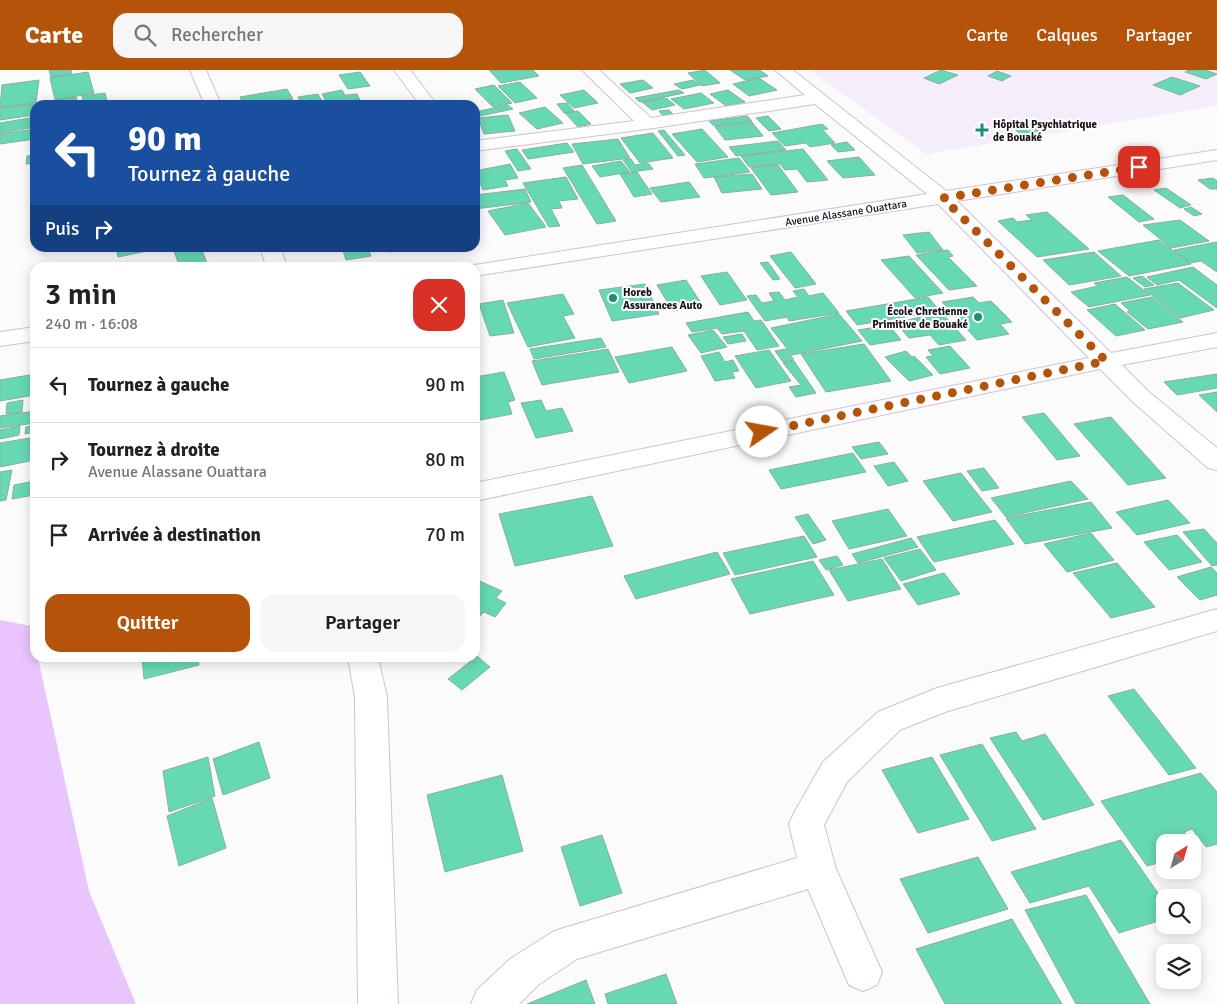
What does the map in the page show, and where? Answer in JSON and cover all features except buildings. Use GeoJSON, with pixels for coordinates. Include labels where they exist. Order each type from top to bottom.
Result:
{"type":"FeatureCollection","features":[{"type":"Feature","properties":{"kind":"street"},"geometry":{"type":"LineString","coordinates":[[198,70],[211,100]]}},
{"type":"Feature","properties":{"kind":"street"},"geometry":{"type":"LineString","coordinates":[[402,70],[425,100]]}},
{"type":"Feature","properties":{"kind":"street"},"geometry":{"type":"LineString","coordinates":[[590,70],[647,124]]}},
{"type":"Feature","properties":{"kind":"street"},"geometry":{"type":"LineString","coordinates":[[782,70],[820,98],[943,198],[1141,397],[1217,462]]}},
{"type":"Feature","properties":{"kind":"street"},"geometry":{"type":"LineString","coordinates":[[480,145],[647,124],[820,98]]}},
{"type":"Feature","properties":{"kind":"street","name":"Avenue Alassane Ouattara"},"geometry":{"type":"LineString","coordinates":[[480,269],[1217,154]]}},
{"type":"Feature","properties":{"kind":"street"},"geometry":{"type":"LineString","coordinates":[[0,339],[30,335]]}},
{"type":"Feature","properties":{"kind":"street"},"geometry":{"type":"LineString","coordinates":[[480,491],[1106,361],[1217,340]]}},
{"type":"Feature","properties":{"kind":"street"},"geometry":{"type":"LineString","coordinates":[[863,972],[818,869],[806,824],[835,772],[889,721],[938,701],[1217,620]]}},
{"type":"Feature","properties":{"kind":"street"},"geometry":{"type":"LineString","coordinates":[[364,662],[371,697],[378,1004]]}},
{"type":"Feature","properties":{"kind":"street"},"geometry":{"type":"LineString","coordinates":[[491,1004],[524,972],[567,944],[818,869]]}},
{"type":"Feature","properties":{"kind":"shaded area","name":"Hôpital Psychiatrique de Bouaké"},"geometry":{"type":"Polygon","coordinates":[[[810,70],[1217,70],[1217,106],[926,154],[810,70]]]}},
{"type":"Feature","properties":{"kind":"shaded area"},"geometry":{"type":"Polygon","coordinates":[[[0,620],[30,626],[30,662],[39,662],[89,891],[136,1004],[0,1004],[0,620]]]}},
{"type":"Feature","properties":{"kind":"place","name":"Hôpital Psychiatrique de Bouaké"},"geometry":{"type":"Point","coordinates":[982,130]}},
{"type":"Feature","properties":{"kind":"place","name":"Horeb Assurances Auto"},"geometry":{"type":"Point","coordinates":[613,298]}},
{"type":"Feature","properties":{"kind":"place","name":"École Chretienne Primitive de Bouaké"},"geometry":{"type":"Point","coordinates":[978,317]}},
{"type":"Feature","properties":{"kind":"route"},"geometry":{"type":"LineString","coordinates":[[762,432],[1106,361],[943,198],[1139,167]]}}]}
